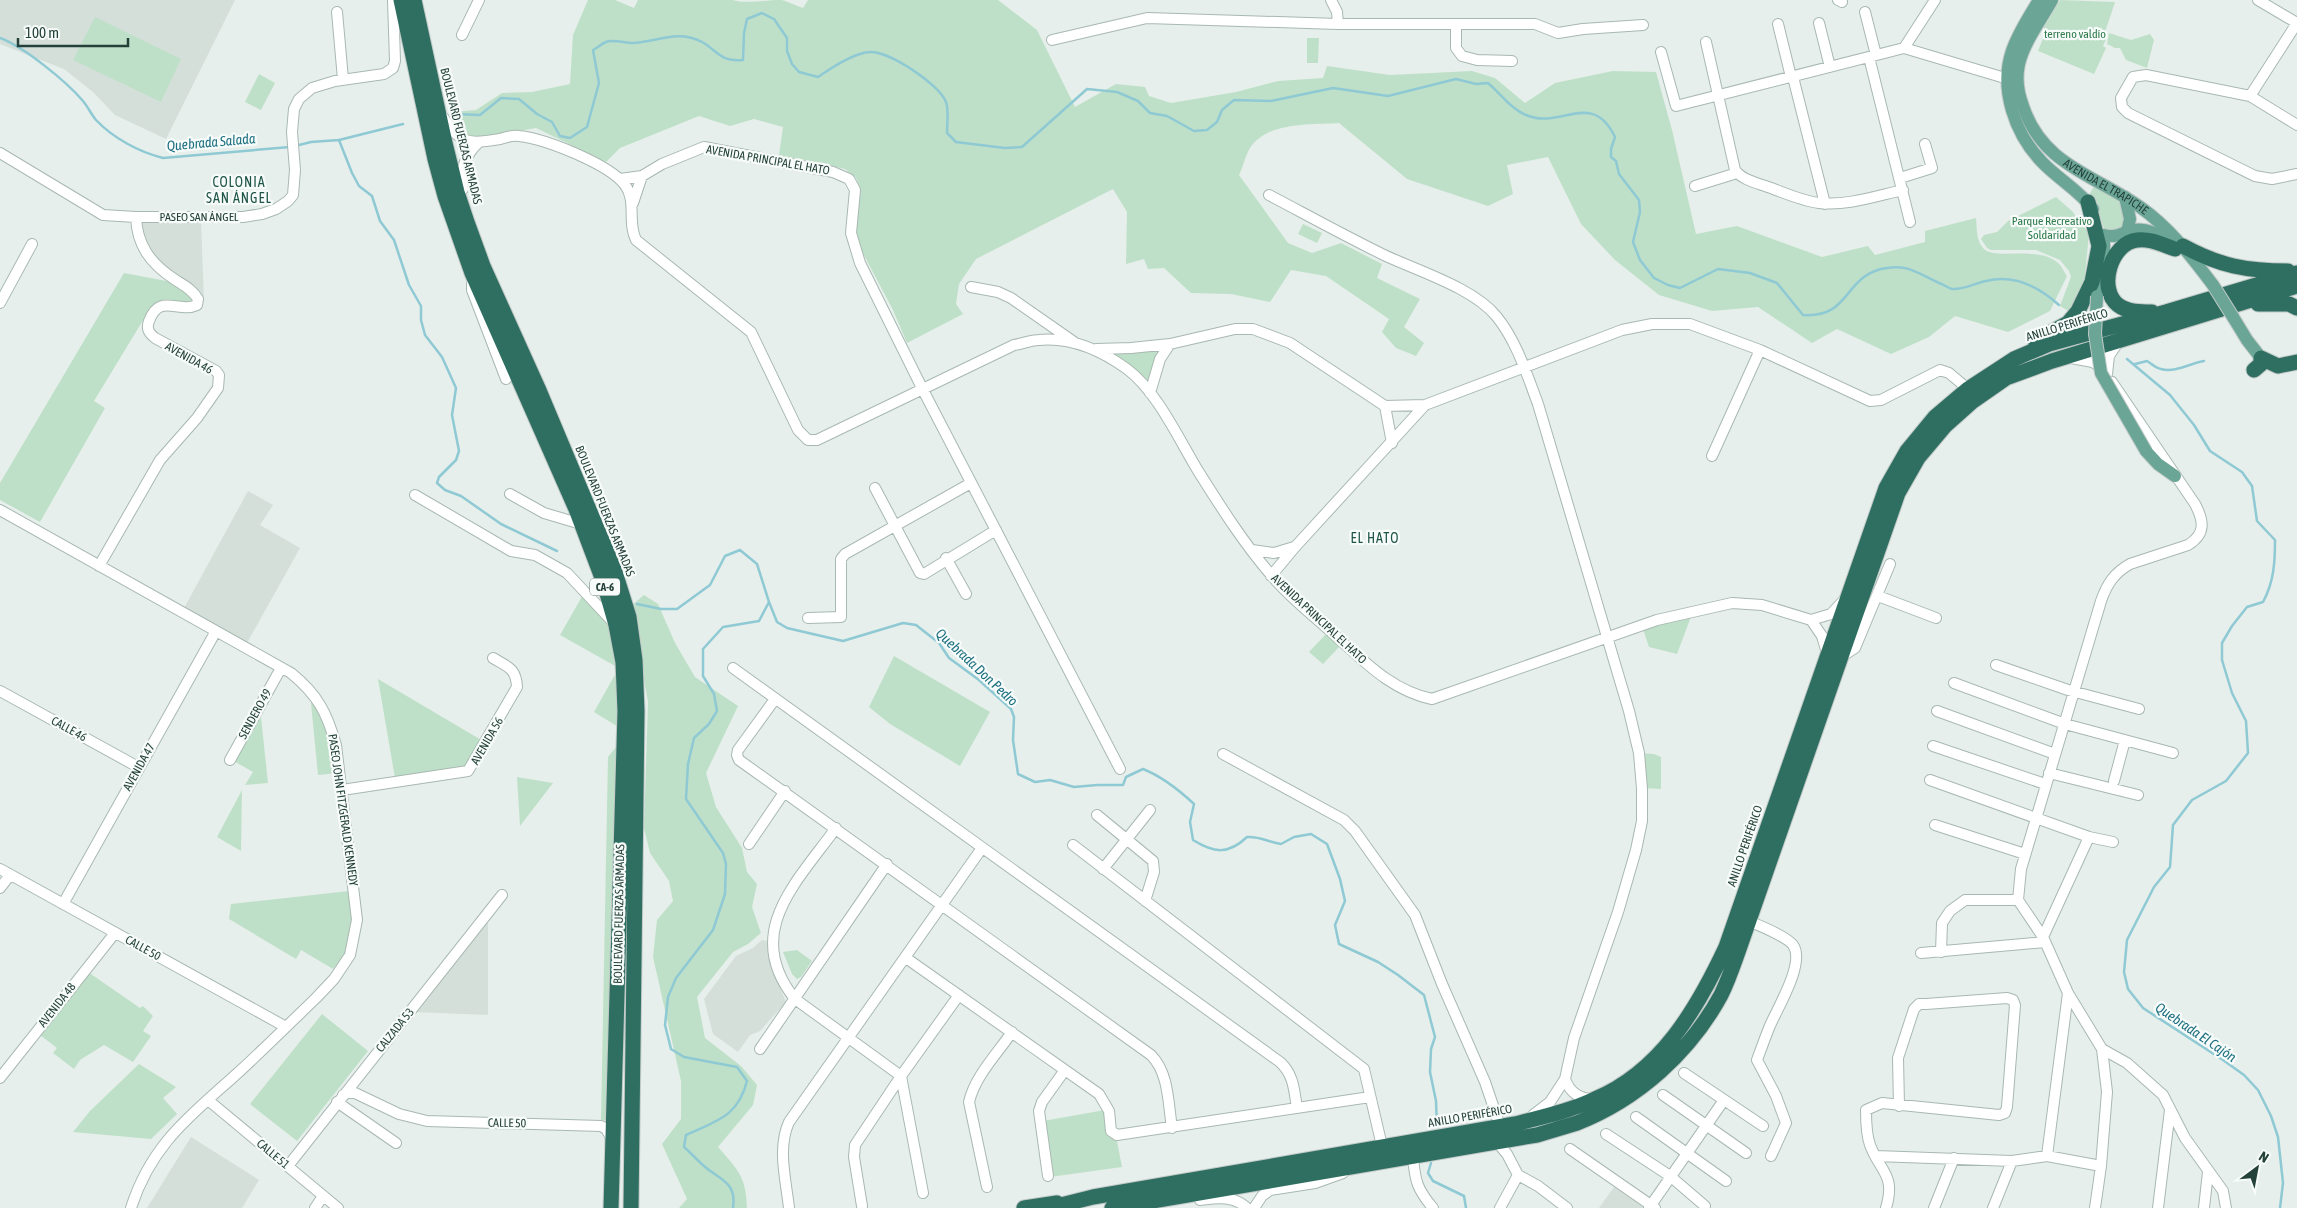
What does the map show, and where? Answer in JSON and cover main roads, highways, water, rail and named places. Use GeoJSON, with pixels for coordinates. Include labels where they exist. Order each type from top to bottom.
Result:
{"type":"FeatureCollection","features":[{"type":"Feature","properties":{"kind":"highway","name":"BOULEVARD FUERZAS ARMADAS"},"geometry":{"type":"LineString","coordinates":[[401,0],[440,176],[472,272],[582,524],[604,583],[616,626],[623,662],[625,711],[611,1208]]}},
{"type":"Feature","properties":{"kind":"highway","name":"BOULEVARD FUERZAS ARMADAS"},"geometry":{"type":"LineString","coordinates":[[414,0],[457,192],[467,222],[483,266],[538,388],[614,569],[629,617],[635,660],[637,711],[631,1139],[632,1208]]}},
{"type":"Feature","properties":{"kind":"highway"},"geometry":{"type":"LineString","coordinates":[[1973,385],[1989,366],[2068,322],[2078,311],[2096,272],[2099,246],[2086,199]]}},
{"type":"Feature","properties":{"kind":"highway"},"geometry":{"type":"LineString","coordinates":[[2166,312],[2131,311],[2119,306],[2112,297],[2108,282],[2111,267],[2116,254],[2128,243],[2138,240],[2149,240],[2179,248],[2226,265],[2270,271],[2297,272]]}},
{"type":"Feature","properties":{"kind":"highway","name":"ANILLO PERIFÉRICO"},"geometry":{"type":"LineString","coordinates":[[1112,1208],[1537,1135],[1577,1123],[1618,1102],[1646,1084],[1682,1051],[1703,1024],[1721,994],[1749,921],[1834,656],[1850,588],[1886,488],[1907,451],[1935,417],[1973,385],[2014,359],[2049,344],[2166,312],[2297,272]]}},
{"type":"Feature","properties":{"kind":"highway","name":"ANILLO PERIFÉRICO"},"geometry":{"type":"LineString","coordinates":[[1049,1208],[1094,1197],[1515,1124],[1554,1114],[1595,1100],[1636,1075],[1675,1036],[1704,994],[1726,947],[1834,656],[1898,493],[1918,458],[1945,426],[1973,400],[2006,378],[2119,341],[2236,311],[2297,286]]}},
{"type":"Feature","properties":{"kind":"highway"},"geometry":{"type":"LineString","coordinates":[[2236,311],[2282,303],[2297,308]]}},
{"type":"Feature","properties":{"kind":"highway"},"geometry":{"type":"LineString","coordinates":[[2258,364],[2278,366],[2297,362]]}},
{"type":"Feature","properties":{"kind":"highway"},"geometry":{"type":"LineString","coordinates":[[1024,1208],[1094,1197]]}},
{"type":"Feature","properties":{"kind":"main road","name":"AVENIDA EL TRAPICHE"},"geometry":{"type":"LineString","coordinates":[[2039,0],[2012,52],[2013,80],[2027,120],[2039,140],[2056,156],[2095,182],[2125,197],[2148,213],[2236,311],[2258,364]]}},
{"type":"Feature","properties":{"kind":"main road","name":"AVENIDA EL TRAPICHE"},"geometry":{"type":"LineString","coordinates":[[2052,0],[2025,48],[2013,80],[2009,100],[2016,122],[2041,162],[2086,199],[2096,213],[2104,235]]}},
{"type":"Feature","properties":{"kind":"main road"},"geometry":{"type":"LineString","coordinates":[[2086,199],[2088,188],[2095,182]]}},
{"type":"Feature","properties":{"kind":"main road"},"geometry":{"type":"LineString","coordinates":[[2125,197],[2130,220],[2127,232]]}},
{"type":"Feature","properties":{"kind":"main road"},"geometry":{"type":"LineString","coordinates":[[2175,476],[2158,464],[2146,451],[2101,373],[2095,334],[2096,296],[2104,269],[2104,235],[2120,236],[2127,232],[2147,230],[2160,235],[2179,248]]}},
{"type":"Feature","properties":{"kind":"waterway","name":"Quebrada Salada"},"geometry":{"type":"LineString","coordinates":[[453,114],[480,115],[501,98],[519,99],[537,114],[552,122],[560,136],[570,138],[587,127],[599,83],[593,50],[609,41],[633,43],[676,36],[693,38],[702,42],[724,58],[743,60],[744,33],[747,19],[762,13],[774,19],[787,38],[787,51],[792,64],[799,72],[818,77],[842,62],[863,53],[878,53],[889,57],[913,70],[934,86],[942,95],[947,105],[947,133],[956,142],[1005,148],[1022,147],[1087,89],[1117,92],[1138,101],[1150,113],[1167,116],[1194,131],[1207,130],[1217,122],[1222,110],[1234,100],[1271,101],[1333,88],[1388,96],[1456,79],[1476,84],[1488,83],[1511,105],[1526,115],[1551,118],[1586,113],[1596,115],[1606,123],[1615,137],[1611,149],[1611,157],[1616,161],[1619,174],[1639,200],[1640,212],[1633,242],[1640,260],[1654,278],[1668,285],[1680,288],[1718,269],[1750,273],[1777,283],[1803,315],[1818,314],[1830,310],[1838,304],[1859,281],[1869,274],[1881,269],[1897,267],[1917,272],[1952,289],[1996,279],[2016,281],[2043,293],[2059,305]]}},
{"type":"Feature","properties":{"kind":"waterway","name":"Quebrada Salada"},"geometry":{"type":"LineString","coordinates":[[0,38],[21,49],[56,75],[76,93],[96,120],[110,133],[127,144],[145,152],[163,158],[290,147]]}},
{"type":"Feature","properties":{"kind":"waterway","name":"Quebrada Salada"},"geometry":{"type":"LineString","coordinates":[[295,146],[311,142],[339,140],[403,124]]}},
{"type":"Feature","properties":{"kind":"waterway"},"geometry":{"type":"LineString","coordinates":[[339,140],[359,186],[372,196],[380,221],[394,240],[409,285],[421,306],[421,320],[425,335],[442,357],[456,388],[452,415],[459,451],[456,460],[439,477],[437,483],[445,490],[461,496],[501,524],[557,551]]}},
{"type":"Feature","properties":{"kind":"waterway","name":"Quebrada El Cajón"},"geometry":{"type":"LineString","coordinates":[[2127,359],[2170,395],[2194,425],[2210,451],[2242,472],[2252,486],[2257,521],[2275,540],[2273,572],[2270,587],[2263,602],[2247,607],[2222,643],[2222,660],[2232,693],[2246,721],[2248,753],[2226,781],[2192,800],[2173,825],[2170,867],[2154,887],[2127,940],[2124,972],[2128,989],[2143,1008],[2223,1060],[2244,1075],[2258,1090],[2271,1116],[2278,1137],[2283,1183],[2280,1208]]}},
{"type":"Feature","properties":{"kind":"waterway","name":"Quebrada Salada"},"geometry":{"type":"LineString","coordinates":[[2135,364],[2147,361],[2155,367],[2172,370],[2204,361]]}},
{"type":"Feature","properties":{"kind":"waterway"},"geometry":{"type":"LineString","coordinates":[[637,604],[661,609],[677,609],[710,585],[725,556],[740,550],[757,564],[769,602],[759,621],[723,627],[703,649],[703,676],[714,694],[717,711],[709,724],[694,738],[688,764],[686,799],[723,853],[726,864],[725,894],[713,930],[676,978],[668,997],[665,1025],[671,1049],[684,1057],[737,1067],[747,1081],[738,1103],[732,1110],[716,1121],[686,1135],[684,1147],[704,1166],[726,1182],[734,1199],[733,1208]]}},
{"type":"Feature","properties":{"kind":"waterway","name":"Quebrada Don Pedro"},"geometry":{"type":"LineString","coordinates":[[769,602],[777,622],[787,628],[843,641],[903,623],[916,625],[939,643],[949,658],[979,680],[1011,709],[1014,717],[1013,740],[1018,774],[1035,782],[1050,780],[1074,787],[1123,785],[1126,777],[1143,769],[1170,784],[1194,804],[1190,822],[1193,840],[1208,848],[1214,850],[1227,849],[1234,847],[1247,837],[1256,837],[1281,844],[1294,837],[1311,834],[1327,844],[1340,879],[1345,901],[1335,925],[1339,944],[1378,962],[1424,995],[1435,1037],[1431,1049],[1430,1072],[1436,1101],[1437,1127]]}},
{"type":"Feature","properties":{"kind":"waterway","name":"Quebrada Don Pedro"},"geometry":{"type":"LineString","coordinates":[[1431,1163],[1428,1173],[1433,1181],[1464,1196],[1466,1208]]}},
{"type":"Feature","properties":{"kind":"district","name":"COLONIA SAN ÁNGEL"},"geometry":{"type":"Point","coordinates":[239,190]}},
{"type":"Feature","properties":{"kind":"district","name":"EL HATO"},"geometry":{"type":"Point","coordinates":[1375,538]}},
{"type":"Feature","properties":{"kind":"park label","name":"terreno valdío"},"geometry":{"type":"Point","coordinates":[2075,34]}},
{"type":"Feature","properties":{"kind":"park label","name":"Parque Recreativo Soldaridad"},"geometry":{"type":"Point","coordinates":[2052,228]}}]}
